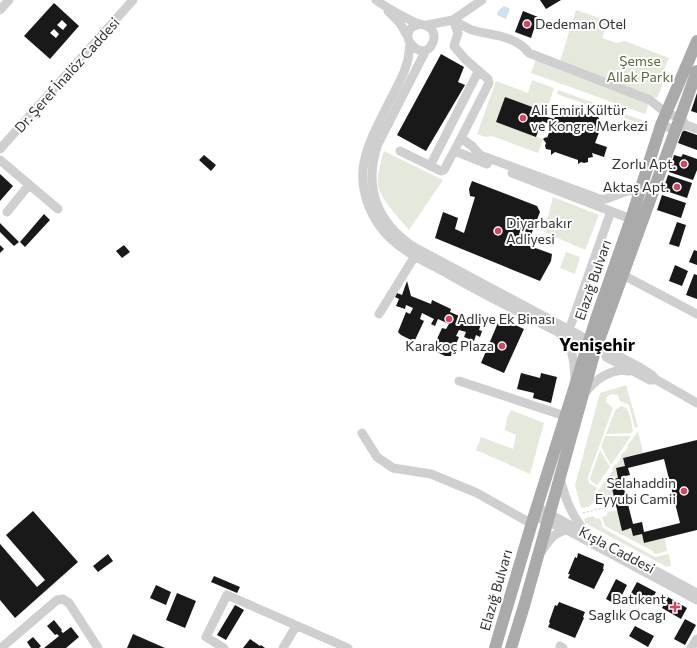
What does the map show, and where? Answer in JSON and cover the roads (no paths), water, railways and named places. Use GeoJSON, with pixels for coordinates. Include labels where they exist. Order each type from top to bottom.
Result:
{"type":"FeatureCollection","features":[{"type":"Feature","properties":{"kind":"main road","name":"Elazığ Bulvarı"},"geometry":{"type":"LineString","coordinates":[[511,648],[583,396],[592,346],[661,125],[697,41]]}},
{"type":"Feature","properties":{"kind":"main road","name":"Elazığ Bulvarı"},"geometry":{"type":"LineString","coordinates":[[495,648],[575,384],[623,275],[681,124],[697,71]]}},
{"type":"Feature","properties":{"kind":"street"},"geometry":{"type":"LineString","coordinates":[[0,10],[8,0]]}},
{"type":"Feature","properties":{"kind":"street"},"geometry":{"type":"LineString","coordinates":[[376,0],[400,23],[412,47],[419,50],[426,50]]}},
{"type":"Feature","properties":{"kind":"street"},"geometry":{"type":"LineString","coordinates":[[482,0],[451,21],[434,38],[432,45],[426,50],[418,63],[375,152],[372,169],[372,182],[374,195],[380,211],[394,232],[414,247],[569,330],[636,373],[650,380],[655,380],[697,403]]}},
{"type":"Feature","properties":{"kind":"street","name":"Dr. Şeref İnalöz Caddesi"},"geometry":{"type":"LineString","coordinates":[[0,149],[130,2]]}},
{"type":"Feature","properties":{"kind":"street"},"geometry":{"type":"LineString","coordinates":[[385,7],[432,30],[434,38]]}},
{"type":"Feature","properties":{"kind":"street"},"geometry":{"type":"LineString","coordinates":[[400,151],[430,166],[442,171],[444,170],[488,86],[488,79],[478,72],[454,46],[458,33],[451,21]]}},
{"type":"Feature","properties":{"kind":"street"},"geometry":{"type":"LineString","coordinates":[[655,380],[652,375],[641,368],[554,330],[463,283],[395,243],[377,223],[370,211],[365,197],[363,178],[364,160],[367,149],[404,72],[408,60],[409,41],[413,27],[451,21],[471,30],[512,39],[523,46],[529,53],[650,100],[681,124],[697,129]]}},
{"type":"Feature","properties":{"kind":"street"},"geometry":{"type":"LineString","coordinates":[[430,166],[478,72]]}},
{"type":"Feature","properties":{"kind":"street"},"geometry":{"type":"LineString","coordinates":[[661,125],[681,124]]}},
{"type":"Feature","properties":{"kind":"street"},"geometry":{"type":"LineString","coordinates":[[461,138],[472,146],[480,155],[600,199],[606,199],[626,191],[640,190]]}},
{"type":"Feature","properties":{"kind":"street"},"geometry":{"type":"LineString","coordinates":[[454,151],[631,219]]}},
{"type":"Feature","properties":{"kind":"street"},"geometry":{"type":"LineString","coordinates":[[0,160],[58,209]]}},
{"type":"Feature","properties":{"kind":"street"},"geometry":{"type":"LineString","coordinates":[[7,212],[29,185]]}},
{"type":"Feature","properties":{"kind":"street"},"geometry":{"type":"LineString","coordinates":[[569,330],[611,211]]}},
{"type":"Feature","properties":{"kind":"street"},"geometry":{"type":"LineString","coordinates":[[379,314],[415,256]]}},
{"type":"Feature","properties":{"kind":"street"},"geometry":{"type":"LineString","coordinates":[[623,275],[697,314]]}},
{"type":"Feature","properties":{"kind":"street"},"geometry":{"type":"LineString","coordinates":[[554,330],[572,350],[575,384]]}},
{"type":"Feature","properties":{"kind":"street"},"geometry":{"type":"LineString","coordinates":[[583,396],[593,383],[606,374],[617,371],[636,373]]}},
{"type":"Feature","properties":{"kind":"street"},"geometry":{"type":"LineString","coordinates":[[459,380],[565,416]]}},
{"type":"Feature","properties":{"kind":"street","name":"Kışla Caddesi"},"geometry":{"type":"LineString","coordinates":[[362,433],[377,457],[393,468],[431,474],[534,516],[549,518],[586,533],[697,593]]}},
{"type":"Feature","properties":{"kind":"street"},"geometry":{"type":"LineString","coordinates":[[560,478],[572,514],[586,533]]}},
{"type":"Feature","properties":{"kind":"street"},"geometry":{"type":"LineString","coordinates":[[549,518],[567,530],[697,600]]}},
{"type":"Feature","properties":{"kind":"street"},"geometry":{"type":"LineString","coordinates":[[538,556],[553,535],[567,530]]}},
{"type":"Feature","properties":{"kind":"street"},"geometry":{"type":"LineString","coordinates":[[224,648],[206,637],[227,595],[348,648]]}},
{"type":"Feature","properties":{"kind":"street"},"geometry":{"type":"LineString","coordinates":[[1,648],[57,600],[63,599],[68,603],[95,647]]}},
{"type":"Feature","properties":{"kind":"street"},"geometry":{"type":"LineString","coordinates":[[283,648],[296,626]]}},
{"type":"Feature","properties":{"kind":"street"},"geometry":{"type":"LineString","coordinates":[[691,648],[697,639]]}},
{"type":"Feature","properties":{"kind":"water"},"geometry":{"type":"Polygon","coordinates":[[[504,6],[510,9],[506,19],[497,15],[498,11],[504,6]]]}},
{"type":"Feature","properties":{"kind":"place","name":"Dedeman Otel"},"geometry":{"type":"Point","coordinates":[527,24]}},
{"type":"Feature","properties":{"kind":"place","name":"Ali Emiri Kültür ve Kongre Merkezi"},"geometry":{"type":"Point","coordinates":[523,118]}},
{"type":"Feature","properties":{"kind":"place","name":"Zorlu Apt."},"geometry":{"type":"Point","coordinates":[684,164]}},
{"type":"Feature","properties":{"kind":"place","name":"Aktaş Apt."},"geometry":{"type":"Point","coordinates":[677,187]}},
{"type":"Feature","properties":{"kind":"place","name":"Diyarbakır Adliyesi"},"geometry":{"type":"Point","coordinates":[498,231]}},
{"type":"Feature","properties":{"kind":"place","name":"Adliye Ek Binası"},"geometry":{"type":"Point","coordinates":[449,319]}},
{"type":"Feature","properties":{"kind":"place","name":"Karakoç Plaza"},"geometry":{"type":"Point","coordinates":[502,346]}},
{"type":"Feature","properties":{"kind":"place","name":"Selahaddin Eyyubi Camii"},"geometry":{"type":"Point","coordinates":[684,491]}},
{"type":"Feature","properties":{"kind":"place","name":"Batıkent Saglık Ocagı"},"geometry":{"type":"Point","coordinates":[675,607]}},
{"type":"Feature","properties":{"kind":"district","name":"Yenişehir"},"geometry":{"type":"Point","coordinates":[597,345]}},
{"type":"Feature","properties":{"kind":"park label","name":"Şemse Allak Parkı"},"geometry":{"type":"Point","coordinates":[640,70]}}]}
